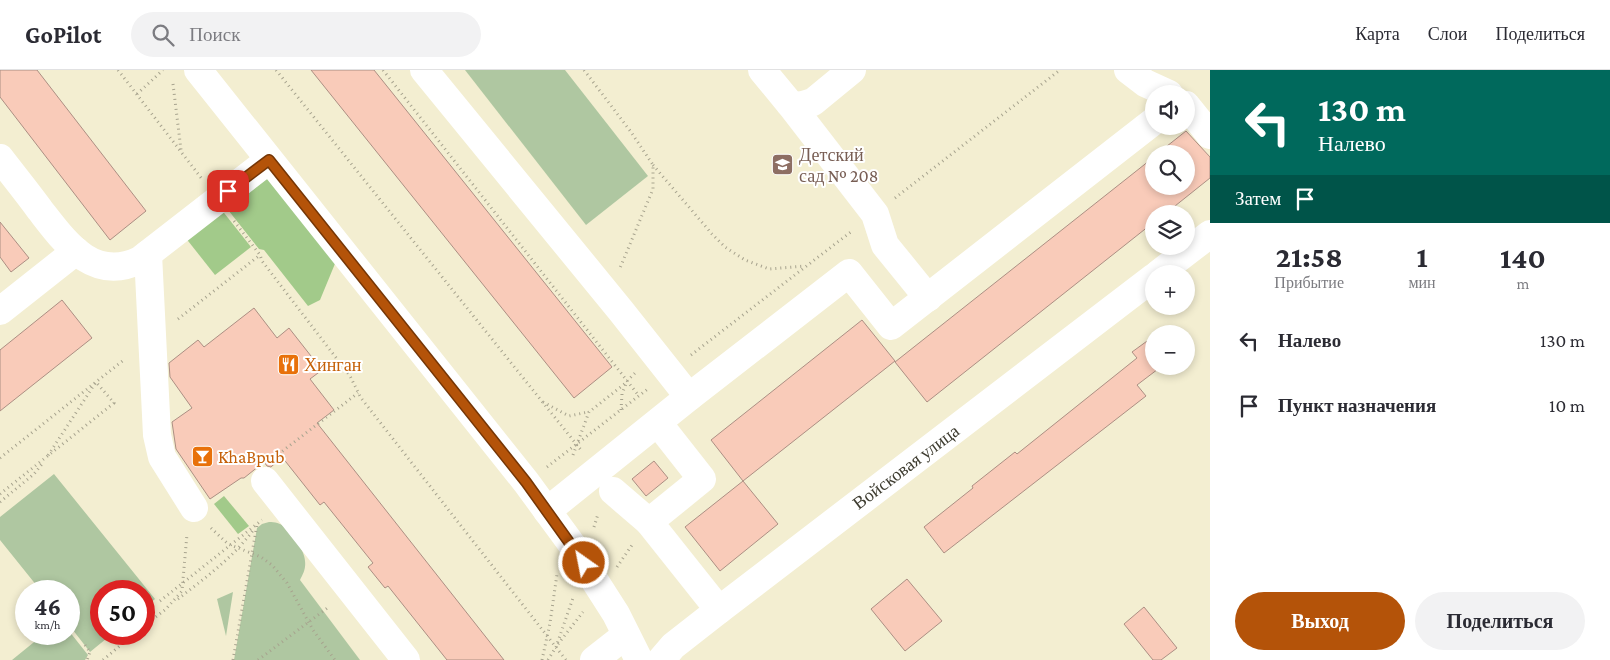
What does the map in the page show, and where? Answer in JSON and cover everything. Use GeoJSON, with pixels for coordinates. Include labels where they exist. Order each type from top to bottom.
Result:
{"type":"FeatureCollection","features":[{"type":"Feature","properties":{"kind":"main road"},"geometry":{"type":"LineString","coordinates":[[198,70],[526,482],[570,542],[621,624],[639,660]]}},
{"type":"Feature","properties":{"kind":"main road"},"geometry":{"type":"LineString","coordinates":[[424,70],[689,397]]}},
{"type":"Feature","properties":{"kind":"main road"},"geometry":{"type":"LineString","coordinates":[[762,70],[875,214],[885,244],[928,298]]}},
{"type":"Feature","properties":{"kind":"main road"},"geometry":{"type":"LineString","coordinates":[[790,104],[800,106],[813,102],[852,70]]}},
{"type":"Feature","properties":{"kind":"main road"},"geometry":{"type":"LineString","coordinates":[[1128,70],[1149,85]]}},
{"type":"Feature","properties":{"kind":"main road"},"geometry":{"type":"LineString","coordinates":[[1195,117],[1210,135]]}},
{"type":"Feature","properties":{"kind":"main road"},"geometry":{"type":"LineString","coordinates":[[547,511],[610,486],[658,423],[849,273],[891,326],[1145,127]]}},
{"type":"Feature","properties":{"kind":"main road"},"geometry":{"type":"LineString","coordinates":[[0,158],[65,242],[96,263],[107,267],[129,265],[148,254],[269,160]]}},
{"type":"Feature","properties":{"kind":"main road"},"geometry":{"type":"LineString","coordinates":[[1170,265],[1210,234]]}},
{"type":"Feature","properties":{"kind":"main road"},"geometry":{"type":"LineString","coordinates":[[0,312],[76,251]]}},
{"type":"Feature","properties":{"kind":"main road"},"geometry":{"type":"LineString","coordinates":[[148,254],[157,435],[162,457],[192,503]]}},
{"type":"Feature","properties":{"kind":"main road","name":"Войсковая улица"},"geometry":{"type":"LineString","coordinates":[[667,653],[719,610],[1145,284]]}},
{"type":"Feature","properties":{"kind":"main road"},"geometry":{"type":"LineString","coordinates":[[649,522],[702,479],[658,423]]}},
{"type":"Feature","properties":{"kind":"main road"},"geometry":{"type":"LineString","coordinates":[[272,472],[406,660]]}},
{"type":"Feature","properties":{"kind":"main road"},"geometry":{"type":"LineString","coordinates":[[610,486],[649,522],[719,610]]}},
{"type":"Feature","properties":{"kind":"main road"},"geometry":{"type":"LineString","coordinates":[[621,624],[644,641],[667,653]]}},
{"type":"Feature","properties":{"kind":"main road"},"geometry":{"type":"LineString","coordinates":[[594,660],[621,624]]}},
{"type":"Feature","properties":{"kind":"path"},"geometry":{"type":"LineString","coordinates":[[118,70],[181,150],[260,255],[262,261],[350,376],[358,393],[566,660]]}},
{"type":"Feature","properties":{"kind":"path"},"geometry":{"type":"LineString","coordinates":[[137,94],[164,70]]}},
{"type":"Feature","properties":{"kind":"path"},"geometry":{"type":"LineString","coordinates":[[276,70],[576,445]]}},
{"type":"Feature","properties":{"kind":"path"},"geometry":{"type":"LineString","coordinates":[[383,70],[639,396]]}},
{"type":"Feature","properties":{"kind":"path"},"geometry":{"type":"LineString","coordinates":[[584,70],[631,132],[653,165],[712,234],[726,247],[745,260],[769,268],[806,266]]}},
{"type":"Feature","properties":{"kind":"path"},"geometry":{"type":"LineString","coordinates":[[526,482],[622,410],[1060,70]]}},
{"type":"Feature","properties":{"kind":"path"},"geometry":{"type":"LineString","coordinates":[[172,79],[181,150]]}},
{"type":"Feature","properties":{"kind":"path"},"geometry":{"type":"LineString","coordinates":[[619,270],[653,189],[653,165]]}},
{"type":"Feature","properties":{"kind":"path"},"geometry":{"type":"LineString","coordinates":[[184,314],[260,255]]}},
{"type":"Feature","properties":{"kind":"path"},"geometry":{"type":"LineString","coordinates":[[0,458],[132,354]]}},
{"type":"Feature","properties":{"kind":"path"},"geometry":{"type":"LineString","coordinates":[[542,402],[569,416],[589,412],[627,382],[633,376],[637,367]]}},
{"type":"Feature","properties":{"kind":"path"},"geometry":{"type":"LineString","coordinates":[[0,494],[114,403],[96,382]]}},
{"type":"Feature","properties":{"kind":"path"},"geometry":{"type":"LineString","coordinates":[[0,502],[34,474],[46,459],[96,382]]}},
{"type":"Feature","properties":{"kind":"path"},"geometry":{"type":"LineString","coordinates":[[621,418],[622,394],[627,382]]}},
{"type":"Feature","properties":{"kind":"path"},"geometry":{"type":"LineString","coordinates":[[272,472],[285,458],[280,453],[358,393]]}},
{"type":"Feature","properties":{"kind":"path"},"geometry":{"type":"LineString","coordinates":[[576,445],[589,412]]}},
{"type":"Feature","properties":{"kind":"path"},"geometry":{"type":"LineString","coordinates":[[192,503],[218,536],[230,545],[266,560],[279,572],[298,600],[309,622],[336,660]]}},
{"type":"Feature","properties":{"kind":"path"},"geometry":{"type":"LineString","coordinates":[[166,609],[182,591],[192,503]]}},
{"type":"Feature","properties":{"kind":"path"},"geometry":{"type":"LineString","coordinates":[[160,601],[257,524]]}},
{"type":"Feature","properties":{"kind":"path"},"geometry":{"type":"LineString","coordinates":[[155,618],[238,548],[257,524]]}},
{"type":"Feature","properties":{"kind":"path"},"geometry":{"type":"LineString","coordinates":[[233,660],[257,524]]}},
{"type":"Feature","properties":{"kind":"path"},"geometry":{"type":"LineString","coordinates":[[258,660],[324,610]]}},
{"type":"Feature","properties":{"kind":"path"},"geometry":{"type":"LineString","coordinates":[[542,660],[550,623]]}},
{"type":"Feature","properties":{"kind":"path"},"geometry":{"type":"LineString","coordinates":[[548,660],[562,635]]}},
{"type":"Feature","properties":{"kind":"path"},"geometry":{"type":"LineString","coordinates":[[103,660],[121,645]]}},
{"type":"Feature","properties":{"kind":"path"},"geometry":{"type":"LineString","coordinates":[[85,646],[90,652],[87,660]]}},
{"type":"Feature","properties":{"kind":"green space"},"geometry":{"type":"Polygon","coordinates":[[[465,70],[565,70],[648,176],[586,225],[465,70]]]}},
{"type":"Feature","properties":{"kind":"green space"},"geometry":{"type":"Polygon","coordinates":[[[269,164],[339,254],[320,300],[308,306],[264,250],[259,249],[221,201],[269,164]]]}},
{"type":"Feature","properties":{"kind":"green space"},"geometry":{"type":"Polygon","coordinates":[[[217,204],[251,247],[215,275],[181,232],[217,204]]]}},
{"type":"Feature","properties":{"kind":"green space"},"geometry":{"type":"Polygon","coordinates":[[[54,474],[140,580],[90,580],[90,645],[99,645],[90,652],[80,639],[80,580],[32,580],[0,540],[0,517],[54,474]]]}},
{"type":"Feature","properties":{"kind":"green space"},"geometry":{"type":"Polygon","coordinates":[[[224,496],[249,526],[238,534],[214,504],[224,496]]]}},
{"type":"Feature","properties":{"kind":"green space"},"geometry":{"type":"Polygon","coordinates":[[[269,522],[283,526],[298,542],[303,552],[305,564],[300,580],[360,660],[234,660],[257,528],[269,522]]]}},
{"type":"Feature","properties":{"kind":"green space"},"geometry":{"type":"Polygon","coordinates":[[[233,592],[226,636],[217,599],[233,592]]]}},
{"type":"Feature","properties":{"kind":"green space"},"geometry":{"type":"Polygon","coordinates":[[[30,645],[80,645],[88,655],[85,660],[12,660],[30,645]]]}},
{"type":"Feature","properties":{"kind":"building"},"geometry":{"type":"Polygon","coordinates":[[[0,70],[37,70],[146,211],[110,240],[0,97],[0,70]]]}},
{"type":"Feature","properties":{"kind":"building"},"geometry":{"type":"Polygon","coordinates":[[[311,70],[374,70],[612,367],[574,398],[311,70]]]}},
{"type":"Feature","properties":{"kind":"building"},"geometry":{"type":"Polygon","coordinates":[[[1181,135],[1190,135],[1210,157],[1210,178],[1195,190],[1195,145],[1168,145],[1181,135]]]}},
{"type":"Feature","properties":{"kind":"building"},"geometry":{"type":"Polygon","coordinates":[[[1145,164],[1145,195],[1189,195],[1176,205],[1145,205],[1145,229],[927,402],[895,362],[1145,164]]]}},
{"type":"Feature","properties":{"kind":"building"},"geometry":{"type":"Polygon","coordinates":[[[0,222],[29,258],[11,272],[0,257],[0,222]]]}},
{"type":"Feature","properties":{"kind":"building"},"geometry":{"type":"Polygon","coordinates":[[[62,300],[92,338],[0,411],[0,350],[62,300]]]}},
{"type":"Feature","properties":{"kind":"building"},"geometry":{"type":"Polygon","coordinates":[[[254,308],[277,338],[289,328],[322,370],[310,379],[334,410],[317,423],[504,660],[447,660],[388,586],[385,588],[368,567],[373,563],[324,502],[320,505],[282,457],[271,467],[267,466],[264,462],[244,478],[241,478],[210,499],[176,449],[172,422],[192,408],[170,377],[169,363],[198,340],[204,347],[254,308]]]}},
{"type":"Feature","properties":{"kind":"building"},"geometry":{"type":"Polygon","coordinates":[[[862,320],[895,361],[743,481],[711,440],[862,320]]]}},
{"type":"Feature","properties":{"kind":"building"},"geometry":{"type":"Polygon","coordinates":[[[1145,343],[1145,375],[1150,375],[1137,385],[1146,396],[944,553],[924,527],[973,488],[972,486],[1015,452],[1017,454],[1137,358],[1132,352],[1145,343]]]}},
{"type":"Feature","properties":{"kind":"building"},"geometry":{"type":"Polygon","coordinates":[[[654,461],[668,478],[646,496],[632,479],[654,461]]]}},
{"type":"Feature","properties":{"kind":"building"},"geometry":{"type":"Polygon","coordinates":[[[743,481],[778,524],[720,571],[685,527],[743,481]]]}},
{"type":"Feature","properties":{"kind":"building"},"geometry":{"type":"Polygon","coordinates":[[[907,579],[942,621],[905,651],[871,609],[907,579]]]}},
{"type":"Feature","properties":{"kind":"building"},"geometry":{"type":"Polygon","coordinates":[[[1144,607],[1177,648],[1161,660],[1153,660],[1124,624],[1144,607]]]}},
{"type":"Feature","properties":{"kind":"place","name":"Детский сад № 208"},"geometry":{"type":"Point","coordinates":[783,165]}},
{"type":"Feature","properties":{"kind":"place","name":"Хинган"},"geometry":{"type":"Point","coordinates":[288,365]}},
{"type":"Feature","properties":{"kind":"place","name":"KhaBpub"},"geometry":{"type":"Point","coordinates":[202,457]}},
{"type":"Feature","properties":{"kind":"route"},"geometry":{"type":"LineString","coordinates":[[228,191],[269,160],[526,482],[584,563]]}}]}
